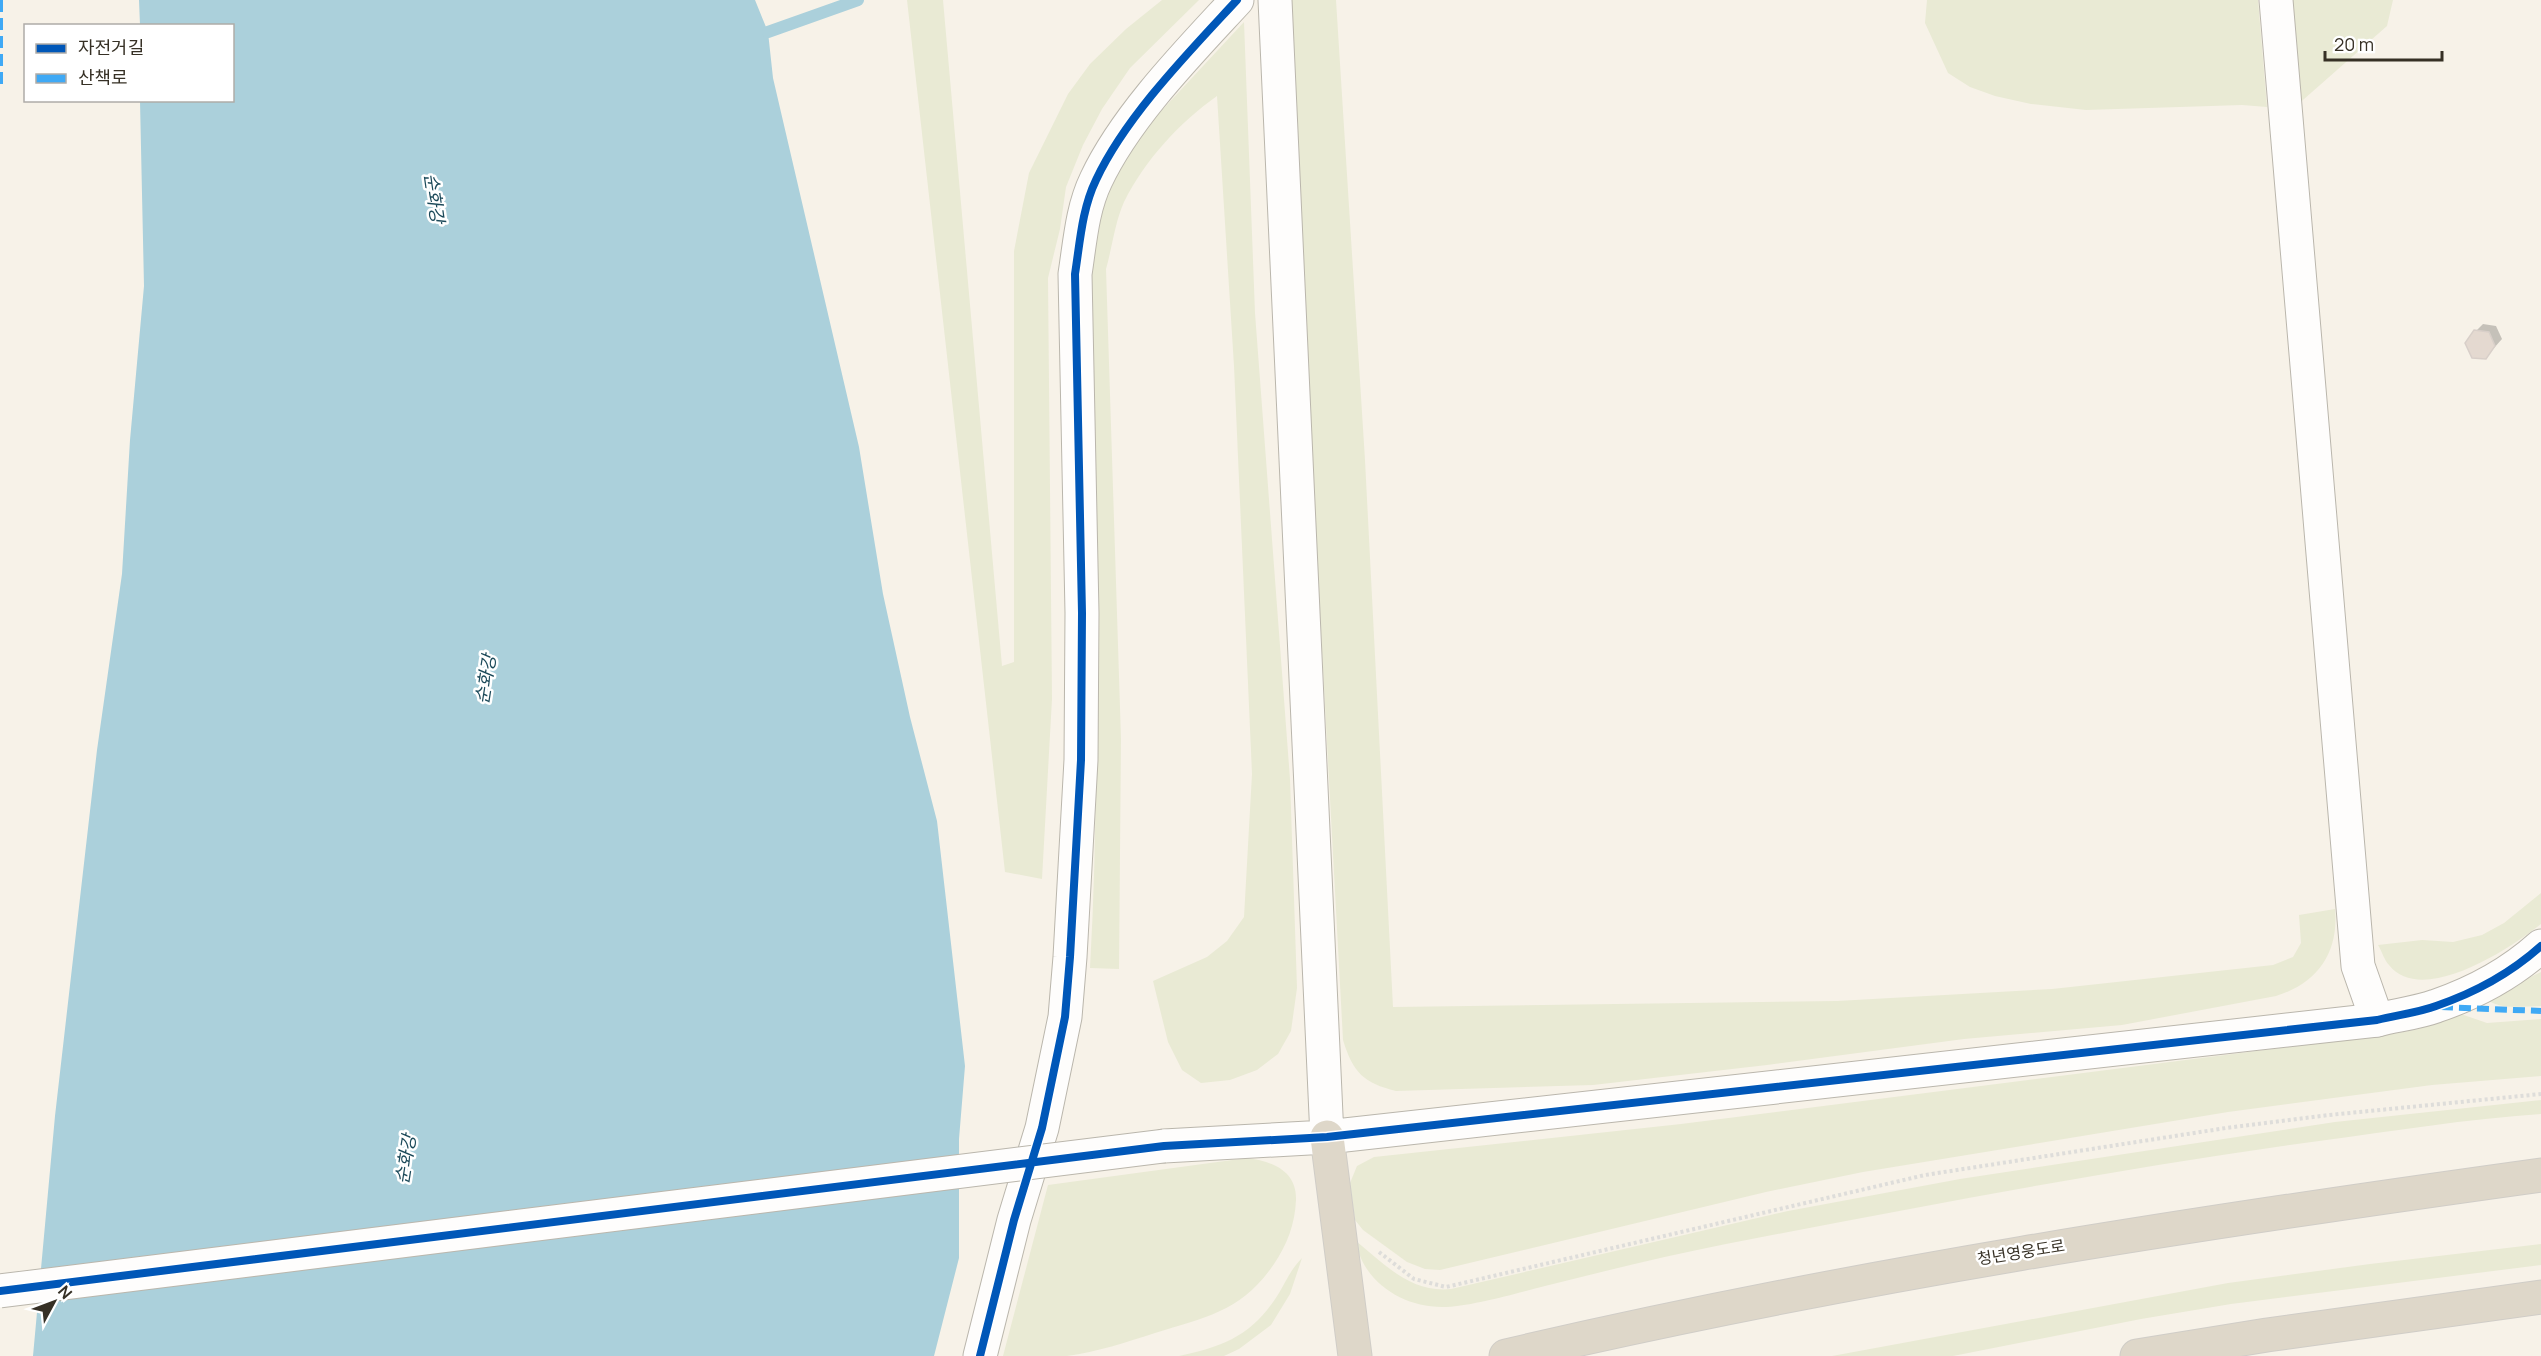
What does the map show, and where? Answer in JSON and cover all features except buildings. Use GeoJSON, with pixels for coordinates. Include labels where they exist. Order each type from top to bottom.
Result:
{"type":"FeatureCollection","features":[{"type":"Feature","properties":{"kind":"highway"},"geometry":{"type":"LineString","coordinates":[[1327,1137],[1355,1356]]}},
{"type":"Feature","properties":{"kind":"highway","name":"청년영웅도로"},"geometry":{"type":"LineString","coordinates":[[1506,1356],[1618,1330],[1928,1268],[2248,1215],[2541,1174]]}},
{"type":"Feature","properties":{"kind":"highway"},"geometry":{"type":"LineString","coordinates":[[2137,1356],[2267,1335],[2541,1297]]}},
{"type":"Feature","properties":{"kind":"street"},"geometry":{"type":"LineString","coordinates":[[980,1356],[1014,1220],[1042,1128],[1065,1017],[1081,760],[1082,613],[1075,273],[1083,220],[1095,181],[1118,141],[1175,69],[1237,0]]}},
{"type":"Feature","properties":{"kind":"street"},"geometry":{"type":"LineString","coordinates":[[1275,0],[1327,1137]]}},
{"type":"Feature","properties":{"kind":"street"},"geometry":{"type":"LineString","coordinates":[[2276,0],[2358,966],[2377,1020]]}},
{"type":"Feature","properties":{"kind":"street"},"geometry":{"type":"LineString","coordinates":[[0,1291],[1164,1146],[1327,1137],[2377,1020],[2435,1007],[2478,989],[2507,972],[2541,946]]}},
{"type":"Feature","properties":{"kind":"path"},"geometry":{"type":"LineString","coordinates":[[1338,1220],[1414,1279],[1446,1287],[1925,1175],[2226,1128],[2329,1115],[2541,1094]]}},
{"type":"Feature","properties":{"kind":"green space"},"geometry":{"type":"Polygon","coordinates":[[[907,0],[943,0],[1002,666],[1014,662],[1014,251],[1029,173],[1068,94],[1090,64],[1126,29],[1162,0],[1199,0],[1130,68],[1102,109],[1083,145],[1066,187],[1060,229],[1048,278],[1052,699],[1042,879],[1005,872],[907,0]]]}},
{"type":"Feature","properties":{"kind":"green space"},"geometry":{"type":"Polygon","coordinates":[[[1287,0],[1336,0],[1365,460],[1393,1007],[1837,1001],[2052,989],[2273,965],[2293,957],[2301,943],[2299,915],[2335,909],[2335,925],[2329,952],[2323,964],[2314,974],[2304,983],[2276,996],[2122,1025],[1964,1039],[1593,1085],[1396,1091],[1376,1084],[1361,1075],[1351,1061],[1343,1040],[1287,0]]]}},
{"type":"Feature","properties":{"kind":"green space"},"geometry":{"type":"Polygon","coordinates":[[[1927,0],[2258,0],[2267,107],[2242,105],[2086,110],[2031,104],[1995,96],[1970,87],[1948,73],[1925,23],[1927,0]]]}},
{"type":"Feature","properties":{"kind":"green space"},"geometry":{"type":"Polygon","coordinates":[[[2287,0],[2393,0],[2387,26],[2295,107],[2287,0]]]}},
{"type":"Feature","properties":{"kind":"green space"},"geometry":{"type":"Polygon","coordinates":[[[1244,22],[1255,313],[1290,779],[1297,988],[1291,1031],[1278,1054],[1257,1070],[1230,1080],[1201,1083],[1182,1070],[1168,1042],[1153,981],[1207,957],[1227,941],[1244,917],[1252,774],[1234,366],[1217,96],[1176,130],[1132,186],[1121,210],[1106,269],[1121,739],[1119,969],[1090,968],[1096,800],[1096,715],[1086,294],[1092,236],[1119,162],[1150,123],[1244,22]]]}},
{"type":"Feature","properties":{"kind":"green space"},"geometry":{"type":"Polygon","coordinates":[[[2541,893],[2541,924],[2488,959],[2444,977],[2422,980],[2404,976],[2387,963],[2378,945],[2422,940],[2453,942],[2482,935],[2504,923],[2541,893]]]}},
{"type":"Feature","properties":{"kind":"green space"},"geometry":{"type":"Polygon","coordinates":[[[2541,972],[2541,1006],[2503,1006],[2483,997],[2512,986],[2541,972]]]}},
{"type":"Feature","properties":{"kind":"green space"},"geometry":{"type":"Polygon","coordinates":[[[2458,1013],[2487,1023],[2541,1019],[2541,1076],[2432,1085],[2228,1112],[1863,1172],[1766,1192],[1440,1270],[1425,1269],[1407,1262],[1363,1230],[1355,1220],[1350,1183],[1357,1166],[1374,1157],[1681,1124],[2398,1033],[2419,1029],[2458,1013]]]}},
{"type":"Feature","properties":{"kind":"green space"},"geometry":{"type":"Polygon","coordinates":[[[2541,1100],[2541,1114],[2458,1122],[2244,1152],[2022,1188],[1703,1249],[1466,1305],[1427,1306],[1399,1297],[1386,1289],[1366,1268],[1356,1241],[1399,1276],[1423,1287],[1451,1289],[1788,1211],[1960,1179],[2335,1122],[2541,1100]]]}},
{"type":"Feature","properties":{"kind":"green space"},"geometry":{"type":"Polygon","coordinates":[[[1247,1158],[1274,1165],[1288,1175],[1295,1190],[1296,1200],[1290,1234],[1283,1249],[1262,1280],[1249,1292],[1236,1302],[1207,1317],[1101,1349],[1067,1356],[1003,1356],[1048,1185],[1247,1158]]]}},
{"type":"Feature","properties":{"kind":"green space"},"geometry":{"type":"Polygon","coordinates":[[[2541,1244],[2541,1265],[2231,1304],[2141,1319],[1953,1356],[1832,1356],[2228,1283],[2541,1244]]]}},
{"type":"Feature","properties":{"kind":"green space"},"geometry":{"type":"Polygon","coordinates":[[[1302,1258],[1290,1294],[1271,1325],[1239,1349],[1224,1356],[1179,1356],[1224,1343],[1248,1329],[1269,1307],[1302,1258]]]}},
{"type":"Feature","properties":{"kind":"water","name":"순화강"},"geometry":{"type":"Polygon","coordinates":[[[139,0],[755,0],[768,32],[773,78],[859,447],[883,594],[910,717],[937,821],[965,1066],[959,1139],[959,1258],[934,1356],[33,1356],[55,1116],[97,750],[122,574],[130,440],[144,286],[140,102],[234,102],[234,24],[140,24],[139,0]]]}},
{"type":"Feature","properties":{"kind":"waterway"},"geometry":{"type":"LineString","coordinates":[[768,32],[858,0]]}},
{"type":"Feature","properties":{"kind":"marked path"},"geometry":{"type":"LineString","coordinates":[[0,0],[0,84]]}},
{"type":"Feature","properties":{"kind":"marked path"},"geometry":{"type":"LineString","coordinates":[[2441,1007],[2541,1011]]}},
{"type":"Feature","properties":{"kind":"cycle path"},"geometry":{"type":"LineString","coordinates":[[980,1356],[1014,1220],[1042,1128],[1065,1017],[1081,760],[1082,613],[1075,274],[1082,226],[1091,191],[1124,132],[1160,86],[1237,0]]}},
{"type":"Feature","properties":{"kind":"cycle path"},"geometry":{"type":"LineString","coordinates":[[0,1291],[1164,1146],[1327,1137],[2377,1020],[2429,1008],[2464,995],[2505,973],[2541,946]]}}]}
